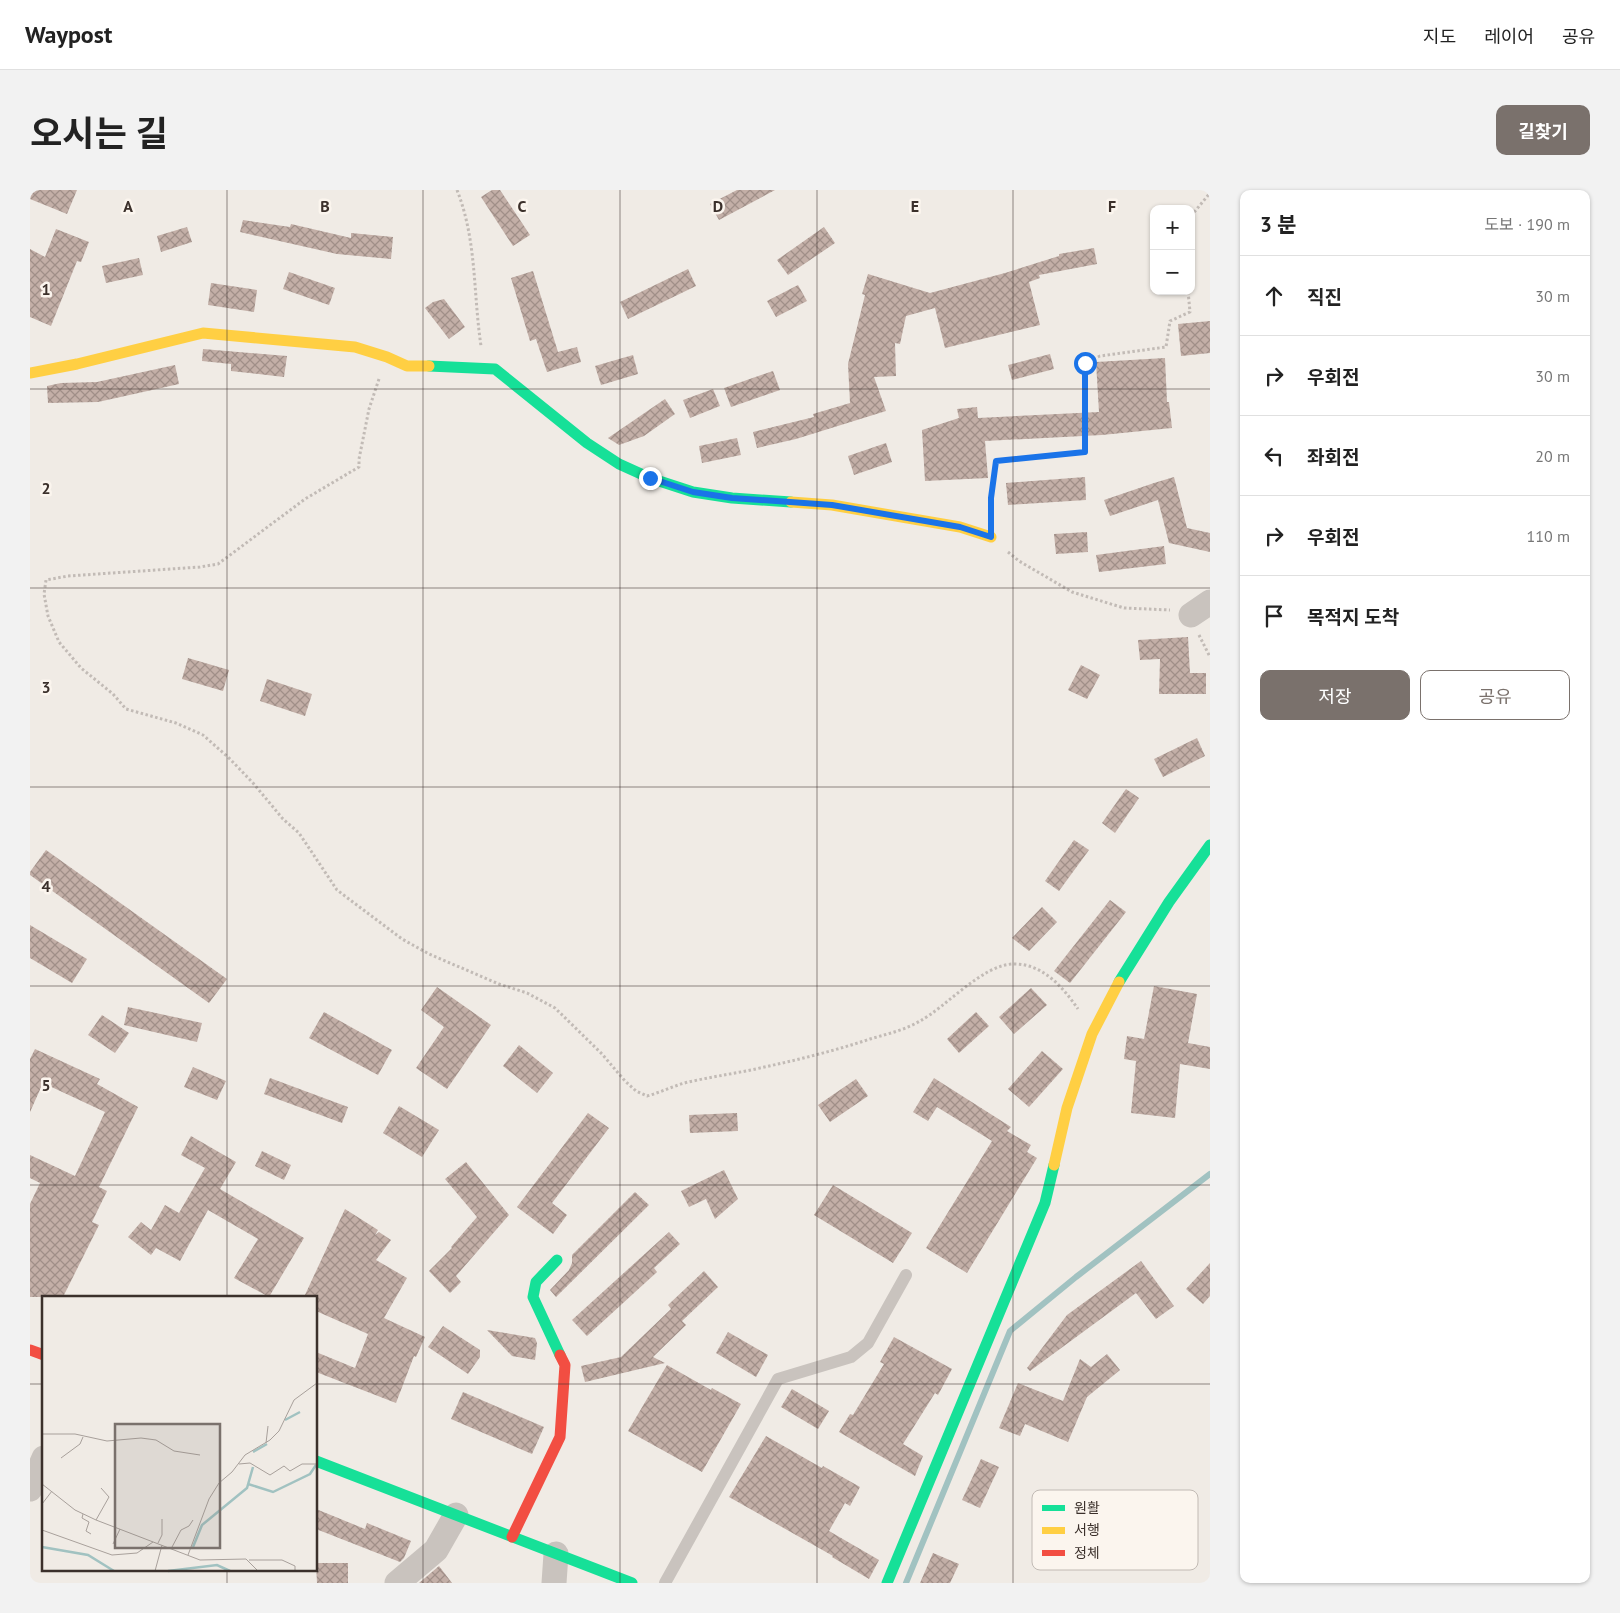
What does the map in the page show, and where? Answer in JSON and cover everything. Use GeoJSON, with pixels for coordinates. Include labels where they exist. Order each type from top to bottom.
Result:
{"type":"FeatureCollection","features":[{"type":"Feature","properties":{"kind":"street"},"geometry":{"type":"LineString","coordinates":[[30,373],[77,364],[203,333],[355,347],[407,366],[450,366],[495,370],[587,443],[619,464],[650,478],[693,492],[732,498],[832,505],[960,527],[991,537]]}},
{"type":"Feature","properties":{"kind":"street"},"geometry":{"type":"LineString","coordinates":[[887,1583],[1045,1203],[1067,1108],[1092,1034],[1127,968],[1169,902],[1210,846]]}},
{"type":"Feature","properties":{"kind":"street"},"geometry":{"type":"LineString","coordinates":[[512,1537],[560,1437],[565,1365],[533,1297],[536,1282],[557,1260]]}},
{"type":"Feature","properties":{"kind":"street"},"geometry":{"type":"LineString","coordinates":[[30,1350],[42,1354]]}},
{"type":"Feature","properties":{"kind":"street"},"geometry":{"type":"LineString","coordinates":[[318,1462],[632,1583]]}},
{"type":"Feature","properties":{"kind":"street"},"geometry":{"type":"LineString","coordinates":[[30,1490],[42,1463]]}},
{"type":"Feature","properties":{"kind":"street"},"geometry":{"type":"LineString","coordinates":[[397,1583],[436,1550],[456,1515]]}},
{"type":"Feature","properties":{"kind":"street"},"geometry":{"type":"LineString","coordinates":[[554,1583],[556,1554]]}},
{"type":"Feature","properties":{"kind":"lane"},"geometry":{"type":"LineString","coordinates":[[665,1583],[778,1379],[851,1357],[868,1343],[906,1275]]}},
{"type":"Feature","properties":{"kind":"path"},"geometry":{"type":"LineString","coordinates":[[457,190],[464,208],[471,238],[476,309],[482,350],[495,370]]}},
{"type":"Feature","properties":{"kind":"path"},"geometry":{"type":"LineString","coordinates":[[1195,211],[1210,193]]}},
{"type":"Feature","properties":{"kind":"path"},"geometry":{"type":"LineString","coordinates":[[1188,295],[1190,312],[1170,320],[1166,347],[1100,356],[1085,363],[1085,452],[996,461],[991,498],[991,537],[1019,562],[1072,592],[1124,608],[1200,609],[1210,657]]}},
{"type":"Feature","properties":{"kind":"path"},"geometry":{"type":"LineString","coordinates":[[386,357],[372,394],[358,467],[305,499],[218,564],[192,568],[68,576],[46,580],[44,594],[48,616],[59,642],[81,668],[113,694],[126,709],[176,723],[203,735],[229,758],[283,819],[299,833],[338,890],[371,916],[402,939],[429,954],[499,984],[527,993],[554,1008],[602,1054],[625,1081],[636,1091],[647,1096],[692,1081],[760,1068],[846,1047],[890,1033],[921,1021],[965,988],[997,968],[1012,964],[1028,966],[1043,972],[1056,983],[1067,993],[1092,1034]]}},
{"type":"Feature","properties":{"kind":"building"},"geometry":{"type":"Polygon","coordinates":[[[30,190],[77,190],[67,214],[30,199],[30,190]]]}},
{"type":"Feature","properties":{"kind":"building"},"geometry":{"type":"Polygon","coordinates":[[[492,190],[500,190],[530,235],[513,246],[481,197],[492,190]]]}},
{"type":"Feature","properties":{"kind":"building"},"geometry":{"type":"Polygon","coordinates":[[[737,190],[775,190],[719,220],[710,204],[737,190]]]}},
{"type":"Feature","properties":{"kind":"building"},"geometry":{"type":"Polygon","coordinates":[[[243,220],[290,227],[291,224],[351,238],[351,233],[393,237],[391,259],[337,254],[240,232],[243,220]]]}},
{"type":"Feature","properties":{"kind":"building"},"geometry":{"type":"Polygon","coordinates":[[[187,227],[192,242],[161,252],[157,236],[187,227]]]}},
{"type":"Feature","properties":{"kind":"building"},"geometry":{"type":"Polygon","coordinates":[[[824,227],[835,243],[788,275],[777,260],[824,227]]]}},
{"type":"Feature","properties":{"kind":"building"},"geometry":{"type":"Polygon","coordinates":[[[56,229],[89,242],[81,262],[77,261],[51,326],[30,317],[30,249],[45,257],[56,229]]]}},
{"type":"Feature","properties":{"kind":"building"},"geometry":{"type":"Polygon","coordinates":[[[1094,248],[1097,264],[1039,275],[1040,278],[1029,282],[1040,325],[945,348],[935,308],[906,316],[900,344],[895,343],[896,376],[874,377],[886,411],[796,439],[757,448],[753,432],[814,417],[813,414],[850,403],[848,364],[865,295],[862,294],[868,274],[930,293],[1005,273],[1059,256],[1059,254],[1094,248]]]}},
{"type":"Feature","properties":{"kind":"building"},"geometry":{"type":"Polygon","coordinates":[[[139,258],[143,275],[106,283],[102,266],[139,258]]]}},
{"type":"Feature","properties":{"kind":"building"},"geometry":{"type":"Polygon","coordinates":[[[688,269],[696,286],[628,319],[620,302],[688,269]]]}},
{"type":"Feature","properties":{"kind":"building"},"geometry":{"type":"Polygon","coordinates":[[[533,271],[558,352],[577,347],[581,362],[547,372],[536,339],[530,341],[511,278],[533,271]]]}},
{"type":"Feature","properties":{"kind":"building"},"geometry":{"type":"Polygon","coordinates":[[[289,272],[335,288],[329,305],[283,289],[289,272]]]}},
{"type":"Feature","properties":{"kind":"building"},"geometry":{"type":"Polygon","coordinates":[[[211,283],[257,290],[254,312],[208,305],[211,283]]]}},
{"type":"Feature","properties":{"kind":"building"},"geometry":{"type":"Polygon","coordinates":[[[798,285],[807,301],[776,317],[767,301],[798,285]]]}},
{"type":"Feature","properties":{"kind":"building"},"geometry":{"type":"Polygon","coordinates":[[[444,299],[465,327],[449,339],[425,308],[433,302],[444,299]]]}},
{"type":"Feature","properties":{"kind":"building"},"geometry":{"type":"Polygon","coordinates":[[[1210,321],[1210,353],[1181,356],[1178,324],[1210,321]]]}},
{"type":"Feature","properties":{"kind":"building"},"geometry":{"type":"Polygon","coordinates":[[[203,349],[287,356],[284,377],[231,371],[231,364],[202,361],[203,349]]]}},
{"type":"Feature","properties":{"kind":"building"},"geometry":{"type":"Polygon","coordinates":[[[1050,354],[1054,369],[1012,380],[1008,365],[1050,354]]]}},
{"type":"Feature","properties":{"kind":"building"},"geometry":{"type":"Polygon","coordinates":[[[633,355],[638,374],[601,385],[595,366],[633,355]]]}},
{"type":"Feature","properties":{"kind":"building"},"geometry":{"type":"Polygon","coordinates":[[[1165,358],[1167,402],[1169,402],[1172,428],[1102,435],[985,441],[988,478],[925,481],[922,430],[959,418],[957,409],[977,407],[978,418],[1099,412],[1096,362],[1165,358]]]}},
{"type":"Feature","properties":{"kind":"building"},"geometry":{"type":"Polygon","coordinates":[[[175,365],[179,384],[98,402],[48,403],[47,386],[61,383],[97,382],[175,365]]]}},
{"type":"Feature","properties":{"kind":"building"},"geometry":{"type":"Polygon","coordinates":[[[773,371],[780,390],[731,407],[724,388],[773,371]]]}},
{"type":"Feature","properties":{"kind":"building"},"geometry":{"type":"Polygon","coordinates":[[[713,389],[720,406],[690,418],[683,400],[713,389]]]}},
{"type":"Feature","properties":{"kind":"building"},"geometry":{"type":"Polygon","coordinates":[[[665,399],[675,414],[644,436],[619,445],[608,438],[665,399]]]}},
{"type":"Feature","properties":{"kind":"building"},"geometry":{"type":"Polygon","coordinates":[[[737,438],[741,455],[702,463],[699,446],[737,438]]]}},
{"type":"Feature","properties":{"kind":"building"},"geometry":{"type":"Polygon","coordinates":[[[886,443],[892,462],[854,475],[848,456],[886,443]]]}},
{"type":"Feature","properties":{"kind":"building"},"geometry":{"type":"Polygon","coordinates":[[[1085,477],[1086,500],[1008,505],[1006,483],[1085,477]]]}},
{"type":"Feature","properties":{"kind":"building"},"geometry":{"type":"Polygon","coordinates":[[[1174,477],[1187,528],[1210,533],[1210,552],[1169,543],[1158,500],[1110,516],[1104,500],[1174,477]]]}},
{"type":"Feature","properties":{"kind":"building"},"geometry":{"type":"Polygon","coordinates":[[[1087,532],[1088,552],[1056,554],[1054,534],[1087,532]]]}},
{"type":"Feature","properties":{"kind":"building"},"geometry":{"type":"Polygon","coordinates":[[[1164,546],[1166,564],[1099,572],[1096,555],[1164,546]]]}},
{"type":"Feature","properties":{"kind":"building"},"geometry":{"type":"Polygon","coordinates":[[[1188,637],[1190,673],[1206,673],[1206,694],[1159,694],[1160,659],[1140,660],[1138,640],[1188,637]]]}},
{"type":"Feature","properties":{"kind":"building"},"geometry":{"type":"Polygon","coordinates":[[[188,658],[229,670],[223,691],[182,679],[188,658]]]}},
{"type":"Feature","properties":{"kind":"building"},"geometry":{"type":"Polygon","coordinates":[[[1081,665],[1100,675],[1087,699],[1068,690],[1081,665]]]}},
{"type":"Feature","properties":{"kind":"building"},"geometry":{"type":"Polygon","coordinates":[[[267,679],[312,694],[305,716],[260,701],[267,679]]]}},
{"type":"Feature","properties":{"kind":"building"},"geometry":{"type":"Polygon","coordinates":[[[1197,738],[1205,756],[1163,777],[1154,759],[1197,738]]]}},
{"type":"Feature","properties":{"kind":"building"},"geometry":{"type":"Polygon","coordinates":[[[1126,789],[1139,798],[1115,833],[1102,823],[1126,789]]]}},
{"type":"Feature","properties":{"kind":"building"},"geometry":{"type":"Polygon","coordinates":[[[1074,840],[1089,850],[1059,891],[1045,881],[1074,840]]]}},
{"type":"Feature","properties":{"kind":"building"},"geometry":{"type":"Polygon","coordinates":[[[46,850],[227,979],[209,1003],[30,875],[30,872],[46,850]]]}},
{"type":"Feature","properties":{"kind":"building"},"geometry":{"type":"Polygon","coordinates":[[[1110,900],[1126,912],[1070,983],[1054,971],[1110,900]]]}},
{"type":"Feature","properties":{"kind":"building"},"geometry":{"type":"Polygon","coordinates":[[[1042,907],[1057,922],[1029,951],[1012,938],[1042,907]]]}},
{"type":"Feature","properties":{"kind":"building"},"geometry":{"type":"Polygon","coordinates":[[[30,925],[87,959],[72,983],[30,958],[30,925]]]}},
{"type":"Feature","properties":{"kind":"building"},"geometry":{"type":"Polygon","coordinates":[[[1154,986],[1197,994],[1188,1043],[1210,1047],[1210,1069],[1180,1064],[1175,1118],[1131,1113],[1136,1061],[1124,1059],[1127,1036],[1144,1039],[1154,986]]]}},
{"type":"Feature","properties":{"kind":"building"},"geometry":{"type":"Polygon","coordinates":[[[437,987],[491,1025],[447,1089],[416,1068],[444,1027],[421,1010],[437,987]]]}},
{"type":"Feature","properties":{"kind":"building"},"geometry":{"type":"Polygon","coordinates":[[[1031,988],[1047,1005],[1014,1034],[999,1017],[1031,988]]]}},
{"type":"Feature","properties":{"kind":"building"},"geometry":{"type":"Polygon","coordinates":[[[128,1007],[202,1023],[197,1042],[124,1025],[128,1007]]]}},
{"type":"Feature","properties":{"kind":"building"},"geometry":{"type":"Polygon","coordinates":[[[324,1012],[392,1050],[378,1075],[309,1038],[324,1012]]]}},
{"type":"Feature","properties":{"kind":"building"},"geometry":{"type":"Polygon","coordinates":[[[976,1012],[989,1026],[959,1053],[947,1039],[976,1012]]]}},
{"type":"Feature","properties":{"kind":"building"},"geometry":{"type":"Polygon","coordinates":[[[102,1015],[129,1033],[115,1053],[88,1035],[102,1015]]]}},
{"type":"Feature","properties":{"kind":"building"},"geometry":{"type":"Polygon","coordinates":[[[519,1045],[553,1073],[537,1093],[503,1066],[519,1045]]]}},
{"type":"Feature","properties":{"kind":"building"},"geometry":{"type":"Polygon","coordinates":[[[35,1049],[100,1079],[97,1084],[138,1107],[99,1187],[107,1191],[92,1222],[99,1225],[64,1296],[30,1297],[30,1204],[40,1183],[30,1178],[30,1155],[75,1176],[105,1112],[43,1083],[30,1112],[30,1059],[35,1049]]]}},
{"type":"Feature","properties":{"kind":"building"},"geometry":{"type":"Polygon","coordinates":[[[1042,1051],[1063,1069],[1029,1107],[1008,1089],[1042,1051]]]}},
{"type":"Feature","properties":{"kind":"building"},"geometry":{"type":"Polygon","coordinates":[[[193,1067],[226,1081],[217,1100],[184,1087],[193,1067]]]}},
{"type":"Feature","properties":{"kind":"building"},"geometry":{"type":"Polygon","coordinates":[[[270,1078],[348,1107],[342,1123],[264,1094],[270,1078]]]}},
{"type":"Feature","properties":{"kind":"building"},"geometry":{"type":"Polygon","coordinates":[[[934,1078],[1011,1127],[1007,1131],[1031,1145],[1027,1152],[1037,1158],[967,1273],[926,1248],[992,1141],[937,1107],[928,1121],[913,1112],[934,1078]]]}},
{"type":"Feature","properties":{"kind":"building"},"geometry":{"type":"Polygon","coordinates":[[[856,1079],[868,1096],[830,1122],[818,1105],[856,1079]]]}},
{"type":"Feature","properties":{"kind":"building"},"geometry":{"type":"Polygon","coordinates":[[[399,1106],[439,1130],[422,1157],[383,1133],[399,1106]]]}},
{"type":"Feature","properties":{"kind":"building"},"geometry":{"type":"Polygon","coordinates":[[[588,1113],[609,1128],[552,1203],[567,1215],[553,1234],[517,1207],[588,1113]]]}},
{"type":"Feature","properties":{"kind":"building"},"geometry":{"type":"Polygon","coordinates":[[[737,1113],[738,1131],[690,1133],[689,1115],[737,1113]]]}},
{"type":"Feature","properties":{"kind":"building"},"geometry":{"type":"Polygon","coordinates":[[[191,1136],[236,1162],[220,1189],[304,1238],[270,1296],[234,1278],[258,1239],[208,1210],[180,1261],[156,1248],[151,1255],[128,1237],[141,1222],[151,1230],[165,1205],[179,1213],[205,1168],[181,1155],[191,1136]]]}},
{"type":"Feature","properties":{"kind":"building"},"geometry":{"type":"Polygon","coordinates":[[[262,1151],[291,1165],[284,1180],[255,1166],[262,1151]]]}},
{"type":"Feature","properties":{"kind":"building"},"geometry":{"type":"Polygon","coordinates":[[[466,1162],[509,1215],[456,1276],[461,1282],[450,1293],[429,1271],[452,1248],[477,1217],[445,1179],[466,1162]]]}},
{"type":"Feature","properties":{"kind":"building"},"geometry":{"type":"Polygon","coordinates":[[[724,1170],[738,1199],[715,1219],[706,1199],[689,1207],[681,1191],[724,1170]]]}},
{"type":"Feature","properties":{"kind":"building"},"geometry":{"type":"Polygon","coordinates":[[[833,1185],[912,1233],[893,1263],[814,1215],[833,1185]]]}},
{"type":"Feature","properties":{"kind":"building"},"geometry":{"type":"Polygon","coordinates":[[[635,1192],[649,1205],[556,1297],[550,1290],[569,1270],[572,1263],[572,1255],[635,1192]]]}},
{"type":"Feature","properties":{"kind":"building"},"geometry":{"type":"Polygon","coordinates":[[[345,1209],[378,1230],[375,1235],[379,1232],[391,1240],[376,1260],[407,1278],[384,1318],[425,1337],[416,1357],[414,1356],[396,1403],[318,1373],[318,1353],[355,1368],[368,1334],[318,1312],[318,1296],[304,1296],[345,1209]]]}},
{"type":"Feature","properties":{"kind":"building"},"geometry":{"type":"Polygon","coordinates":[[[669,1232],[680,1244],[654,1268],[657,1272],[587,1336],[572,1320],[669,1232]]]}},
{"type":"Feature","properties":{"kind":"building"},"geometry":{"type":"Polygon","coordinates":[[[1141,1261],[1174,1306],[1156,1319],[1136,1293],[1030,1371],[1027,1368],[1067,1315],[1141,1261]]]}},
{"type":"Feature","properties":{"kind":"building"},"geometry":{"type":"Polygon","coordinates":[[[1210,1263],[1210,1296],[1203,1304],[1186,1289],[1210,1263]]]}},
{"type":"Feature","properties":{"kind":"building"},"geometry":{"type":"Polygon","coordinates":[[[704,1271],[718,1287],[682,1321],[686,1325],[653,1357],[665,1363],[585,1382],[581,1366],[621,1357],[671,1309],[668,1305],[704,1271]]]}},
{"type":"Feature","properties":{"kind":"building"},"geometry":{"type":"Polygon","coordinates":[[[443,1326],[480,1350],[480,1357],[468,1374],[428,1347],[443,1326]]]}},
{"type":"Feature","properties":{"kind":"building"},"geometry":{"type":"Polygon","coordinates":[[[487,1330],[535,1338],[537,1343],[535,1360],[512,1356],[487,1330]]]}},
{"type":"Feature","properties":{"kind":"building"},"geometry":{"type":"Polygon","coordinates":[[[728,1332],[768,1355],[756,1377],[716,1353],[728,1332]]]}},
{"type":"Feature","properties":{"kind":"building"},"geometry":{"type":"Polygon","coordinates":[[[894,1337],[952,1369],[938,1395],[935,1393],[903,1444],[923,1456],[915,1476],[839,1432],[850,1414],[853,1415],[884,1364],[880,1362],[894,1337]]]}},
{"type":"Feature","properties":{"kind":"building"},"geometry":{"type":"Polygon","coordinates":[[[1107,1354],[1120,1370],[1087,1397],[1068,1442],[1025,1424],[1020,1436],[999,1428],[1018,1383],[1063,1401],[1080,1359],[1091,1367],[1107,1354]]]}},
{"type":"Feature","properties":{"kind":"building"},"geometry":{"type":"Polygon","coordinates":[[[667,1365],[711,1390],[712,1388],[741,1404],[702,1472],[628,1431],[667,1365]]]}},
{"type":"Feature","properties":{"kind":"building"},"geometry":{"type":"Polygon","coordinates":[[[792,1389],[829,1411],[818,1429],[781,1407],[792,1389]]]}},
{"type":"Feature","properties":{"kind":"building"},"geometry":{"type":"Polygon","coordinates":[[[463,1392],[544,1427],[532,1454],[451,1419],[463,1392]]]}},
{"type":"Feature","properties":{"kind":"building"},"geometry":{"type":"Polygon","coordinates":[[[766,1436],[860,1487],[850,1506],[845,1503],[829,1531],[879,1560],[869,1579],[833,1556],[729,1497],[766,1436]]]}},
{"type":"Feature","properties":{"kind":"building"},"geometry":{"type":"Polygon","coordinates":[[[981,1459],[999,1467],[980,1508],[962,1500],[981,1459]]]}},
{"type":"Feature","properties":{"kind":"building"},"geometry":{"type":"Polygon","coordinates":[[[318,1510],[365,1529],[367,1523],[411,1541],[404,1558],[400,1562],[318,1530],[318,1510]]]}},
{"type":"Feature","properties":{"kind":"building"},"geometry":{"type":"Polygon","coordinates":[[[933,1553],[959,1564],[950,1583],[920,1583],[933,1553]]]}},
{"type":"Feature","properties":{"kind":"building"},"geometry":{"type":"Polygon","coordinates":[[[318,1563],[348,1563],[348,1583],[317,1583],[318,1563]]]}},
{"type":"Feature","properties":{"kind":"building"},"geometry":{"type":"Polygon","coordinates":[[[439,1566],[452,1583],[419,1583],[439,1566]]]}},
{"type":"Feature","properties":{"kind":"waterway"},"geometry":{"type":"LineString","coordinates":[[906,1583],[1010,1331],[1076,1277],[1210,1174]]}},
{"type":"Feature","properties":{"kind":"traffic: fast"},"geometry":{"type":"LineString","coordinates":[[429,366],[495,369],[587,443],[619,464],[650,478],[693,492],[732,498],[791,502]]}},
{"type":"Feature","properties":{"kind":"traffic: fast"},"geometry":{"type":"LineString","coordinates":[[1119,982],[1169,902],[1210,845]]}},
{"type":"Feature","properties":{"kind":"traffic: fast"},"geometry":{"type":"LineString","coordinates":[[887,1583],[1045,1203],[1054,1165]]}},
{"type":"Feature","properties":{"kind":"traffic: fast"},"geometry":{"type":"LineString","coordinates":[[557,1260],[536,1282],[533,1297],[560,1355]]}},
{"type":"Feature","properties":{"kind":"traffic: fast"},"geometry":{"type":"LineString","coordinates":[[318,1462],[632,1583]]}},
{"type":"Feature","properties":{"kind":"traffic: slow"},"geometry":{"type":"LineString","coordinates":[[30,373],[77,364],[203,333],[355,347],[387,357],[407,366],[429,366]]}},
{"type":"Feature","properties":{"kind":"traffic: slow"},"geometry":{"type":"LineString","coordinates":[[791,502],[832,505],[960,527],[991,537]]}},
{"type":"Feature","properties":{"kind":"traffic: slow"},"geometry":{"type":"LineString","coordinates":[[1054,1165],[1067,1108],[1092,1034],[1119,982]]}},
{"type":"Feature","properties":{"kind":"traffic: jam"},"geometry":{"type":"LineString","coordinates":[[30,1350],[42,1354]]}},
{"type":"Feature","properties":{"kind":"traffic: jam"},"geometry":{"type":"LineString","coordinates":[[512,1537],[560,1437],[565,1365],[560,1355]]}},
{"type":"Feature","properties":{"kind":"route"},"geometry":{"type":"LineString","coordinates":[[650,478],[693,492],[732,498],[832,505],[960,527],[991,537],[991,498],[996,461],[1085,452],[1085,363]]}}]}
